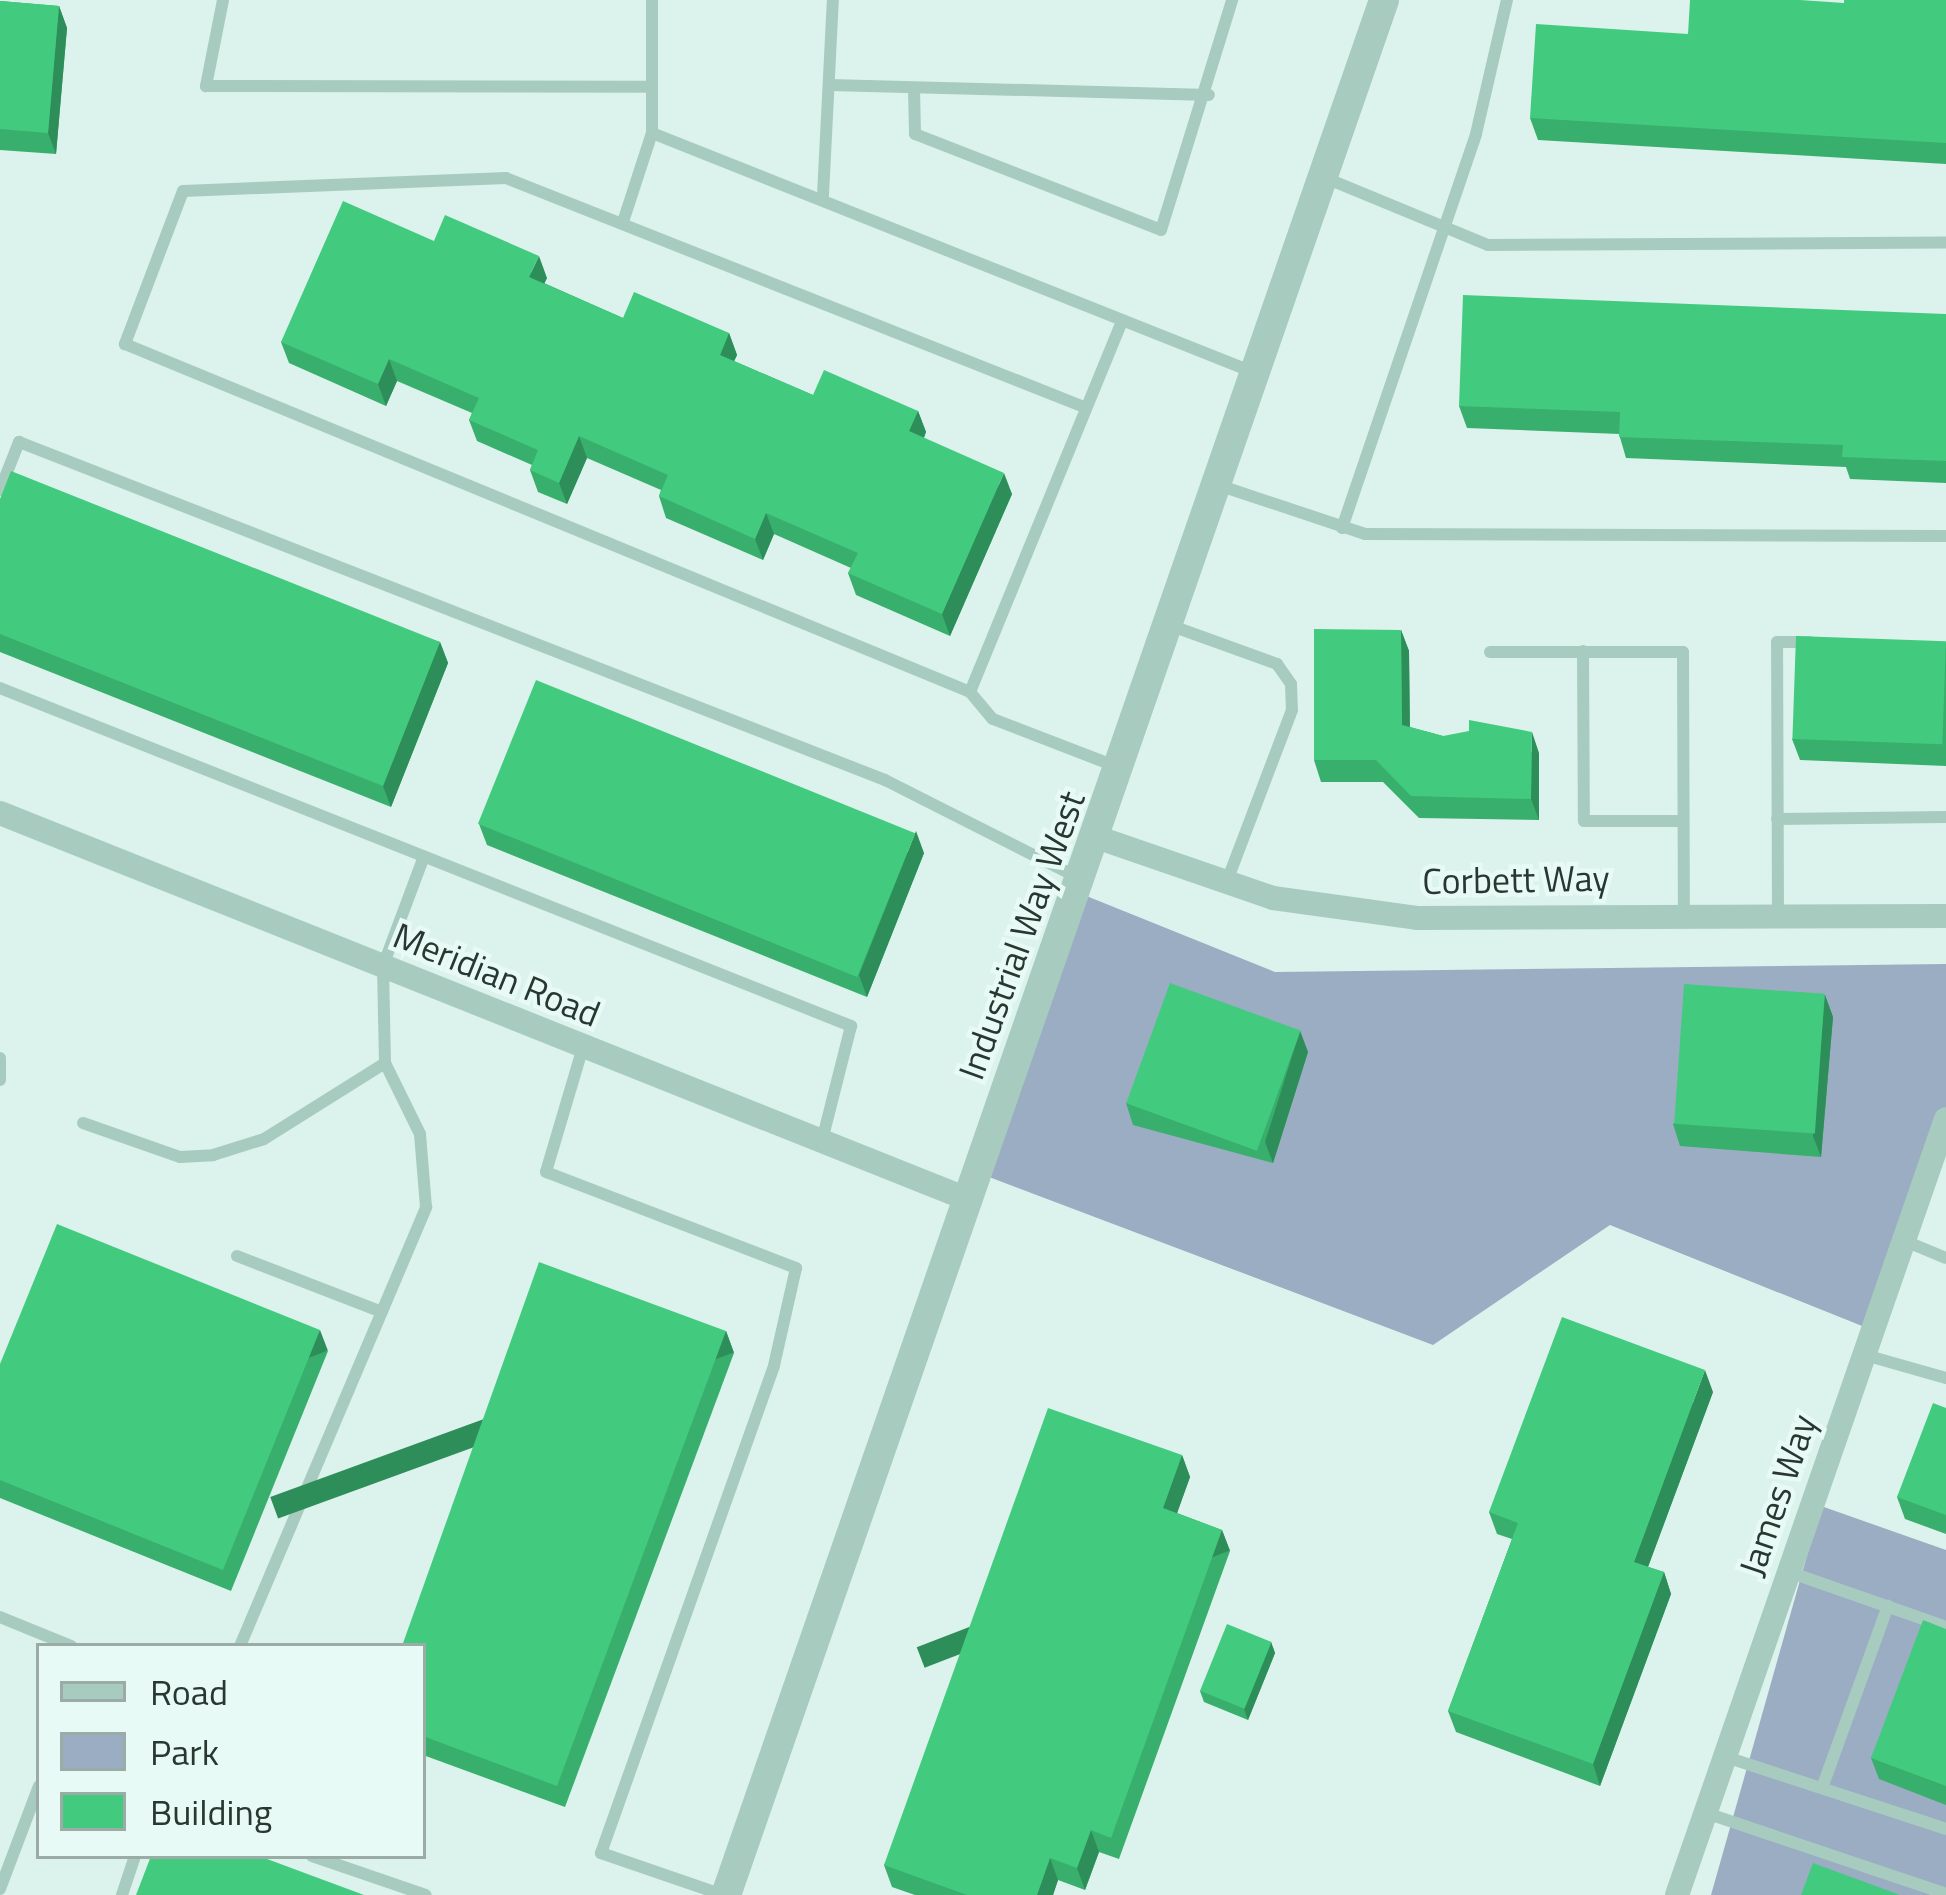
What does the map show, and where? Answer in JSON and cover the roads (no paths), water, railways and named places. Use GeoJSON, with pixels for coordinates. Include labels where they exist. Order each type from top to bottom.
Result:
{"type":"FeatureCollection","features":[{"type":"Feature","properties":{"kind":"street","name":"Industrial Way West"},"geometry":{"type":"LineString","coordinates":[[725,1895],[1123,769],[1328,178],[1384,0]]}},
{"type":"Feature","properties":{"kind":"street","name":"Meridian Road"},"geometry":{"type":"LineString","coordinates":[[0,814],[968,1199]]}},
{"type":"Feature","properties":{"kind":"street","name":"Corbett Way"},"geometry":{"type":"LineString","coordinates":[[1099,838],[1225,886],[1417,918],[1684,913],[1946,916]]}},
{"type":"Feature","properties":{"kind":"street","name":"James Way"},"geometry":{"type":"LineString","coordinates":[[1677,1895],[1946,1119]]}},
{"type":"Feature","properties":{"kind":"lane"},"geometry":{"type":"LineString","coordinates":[[223,0],[206,86],[652,87]]}},
{"type":"Feature","properties":{"kind":"lane"},"geometry":{"type":"LineString","coordinates":[[623,222],[652,133],[652,0]]}},
{"type":"Feature","properties":{"kind":"lane"},"geometry":{"type":"LineString","coordinates":[[823,194],[833,0]]}},
{"type":"Feature","properties":{"kind":"lane"},"geometry":{"type":"LineString","coordinates":[[914,89],[915,134],[1160,230],[1210,94],[1232,0]]}},
{"type":"Feature","properties":{"kind":"lane"},"geometry":{"type":"LineString","coordinates":[[1342,528],[1443,230],[1508,0]]}},
{"type":"Feature","properties":{"kind":"lane"},"geometry":{"type":"LineString","coordinates":[[830,85],[1210,94]]}},
{"type":"Feature","properties":{"kind":"lane"},"geometry":{"type":"LineString","coordinates":[[652,133],[823,194],[1121,323],[1260,374]]}},
{"type":"Feature","properties":{"kind":"lane"},"geometry":{"type":"LineString","coordinates":[[1084,407],[506,178],[183,191],[125,344],[970,692],[993,719],[1123,769]]}},
{"type":"Feature","properties":{"kind":"lane"},"geometry":{"type":"LineString","coordinates":[[1328,178],[1443,230],[1489,245],[1946,243]]}},
{"type":"Feature","properties":{"kind":"lane"},"geometry":{"type":"LineString","coordinates":[[970,692],[1121,323]]}},
{"type":"Feature","properties":{"kind":"lane"},"geometry":{"type":"LineString","coordinates":[[0,490],[19,442],[885,780],[1081,879]]}},
{"type":"Feature","properties":{"kind":"lane"},"geometry":{"type":"LineString","coordinates":[[1221,486],[1342,528],[1946,536]]}},
{"type":"Feature","properties":{"kind":"lane"},"geometry":{"type":"LineString","coordinates":[[1172,626],[1277,664],[1291,685],[1292,710],[1225,886]]}},
{"type":"Feature","properties":{"kind":"lane"},"geometry":{"type":"LineString","coordinates":[[1778,914],[1777,642],[1840,643]]}},
{"type":"Feature","properties":{"kind":"lane"},"geometry":{"type":"LineString","coordinates":[[1583,651],[1583,821],[1683,821]]}},
{"type":"Feature","properties":{"kind":"lane"},"geometry":{"type":"LineString","coordinates":[[1490,652],[1682,652],[1684,913]]}},
{"type":"Feature","properties":{"kind":"lane"},"geometry":{"type":"LineString","coordinates":[[0,688],[851,1026],[822,1143]]}},
{"type":"Feature","properties":{"kind":"lane"},"geometry":{"type":"LineString","coordinates":[[1778,819],[1946,818]]}},
{"type":"Feature","properties":{"kind":"lane"},"geometry":{"type":"LineString","coordinates":[[241,1643],[426,1207],[420,1134],[385,1063],[383,966],[423,859]]}},
{"type":"Feature","properties":{"kind":"lane"},"geometry":{"type":"LineString","coordinates":[[583,1047],[546,1172],[796,1268],[774,1366],[601,1853],[725,1895]]}},
{"type":"Feature","properties":{"kind":"lane"},"geometry":{"type":"LineString","coordinates":[[0,1058],[0,1080]]}},
{"type":"Feature","properties":{"kind":"lane"},"geometry":{"type":"LineString","coordinates":[[83,1124],[179,1157],[213,1155],[264,1139],[385,1063]]}},
{"type":"Feature","properties":{"kind":"lane"},"geometry":{"type":"LineString","coordinates":[[1904,1241],[1946,1258]]}},
{"type":"Feature","properties":{"kind":"lane"},"geometry":{"type":"LineString","coordinates":[[237,1256],[382,1312]]}},
{"type":"Feature","properties":{"kind":"lane"},"geometry":{"type":"LineString","coordinates":[[1864,1354],[1946,1378]]}},
{"type":"Feature","properties":{"kind":"lane"},"geometry":{"type":"LineString","coordinates":[[1789,1572],[1946,1627]]}},
{"type":"Feature","properties":{"kind":"lane"},"geometry":{"type":"LineString","coordinates":[[1822,1788],[1888,1606]]}},
{"type":"Feature","properties":{"kind":"lane"},"geometry":{"type":"LineString","coordinates":[[0,1617],[63,1643]]}},
{"type":"Feature","properties":{"kind":"lane"},"geometry":{"type":"LineString","coordinates":[[1725,1756],[1946,1829]]}},
{"type":"Feature","properties":{"kind":"lane"},"geometry":{"type":"LineString","coordinates":[[0,1888],[36,1794]]}},
{"type":"Feature","properties":{"kind":"lane"},"geometry":{"type":"LineString","coordinates":[[1705,1812],[1946,1894]]}},
{"type":"Feature","properties":{"kind":"lane"},"geometry":{"type":"LineString","coordinates":[[122,1895],[134,1859]]}},
{"type":"Feature","properties":{"kind":"lane"},"geometry":{"type":"LineString","coordinates":[[321,1859],[427,1895]]}}]}
